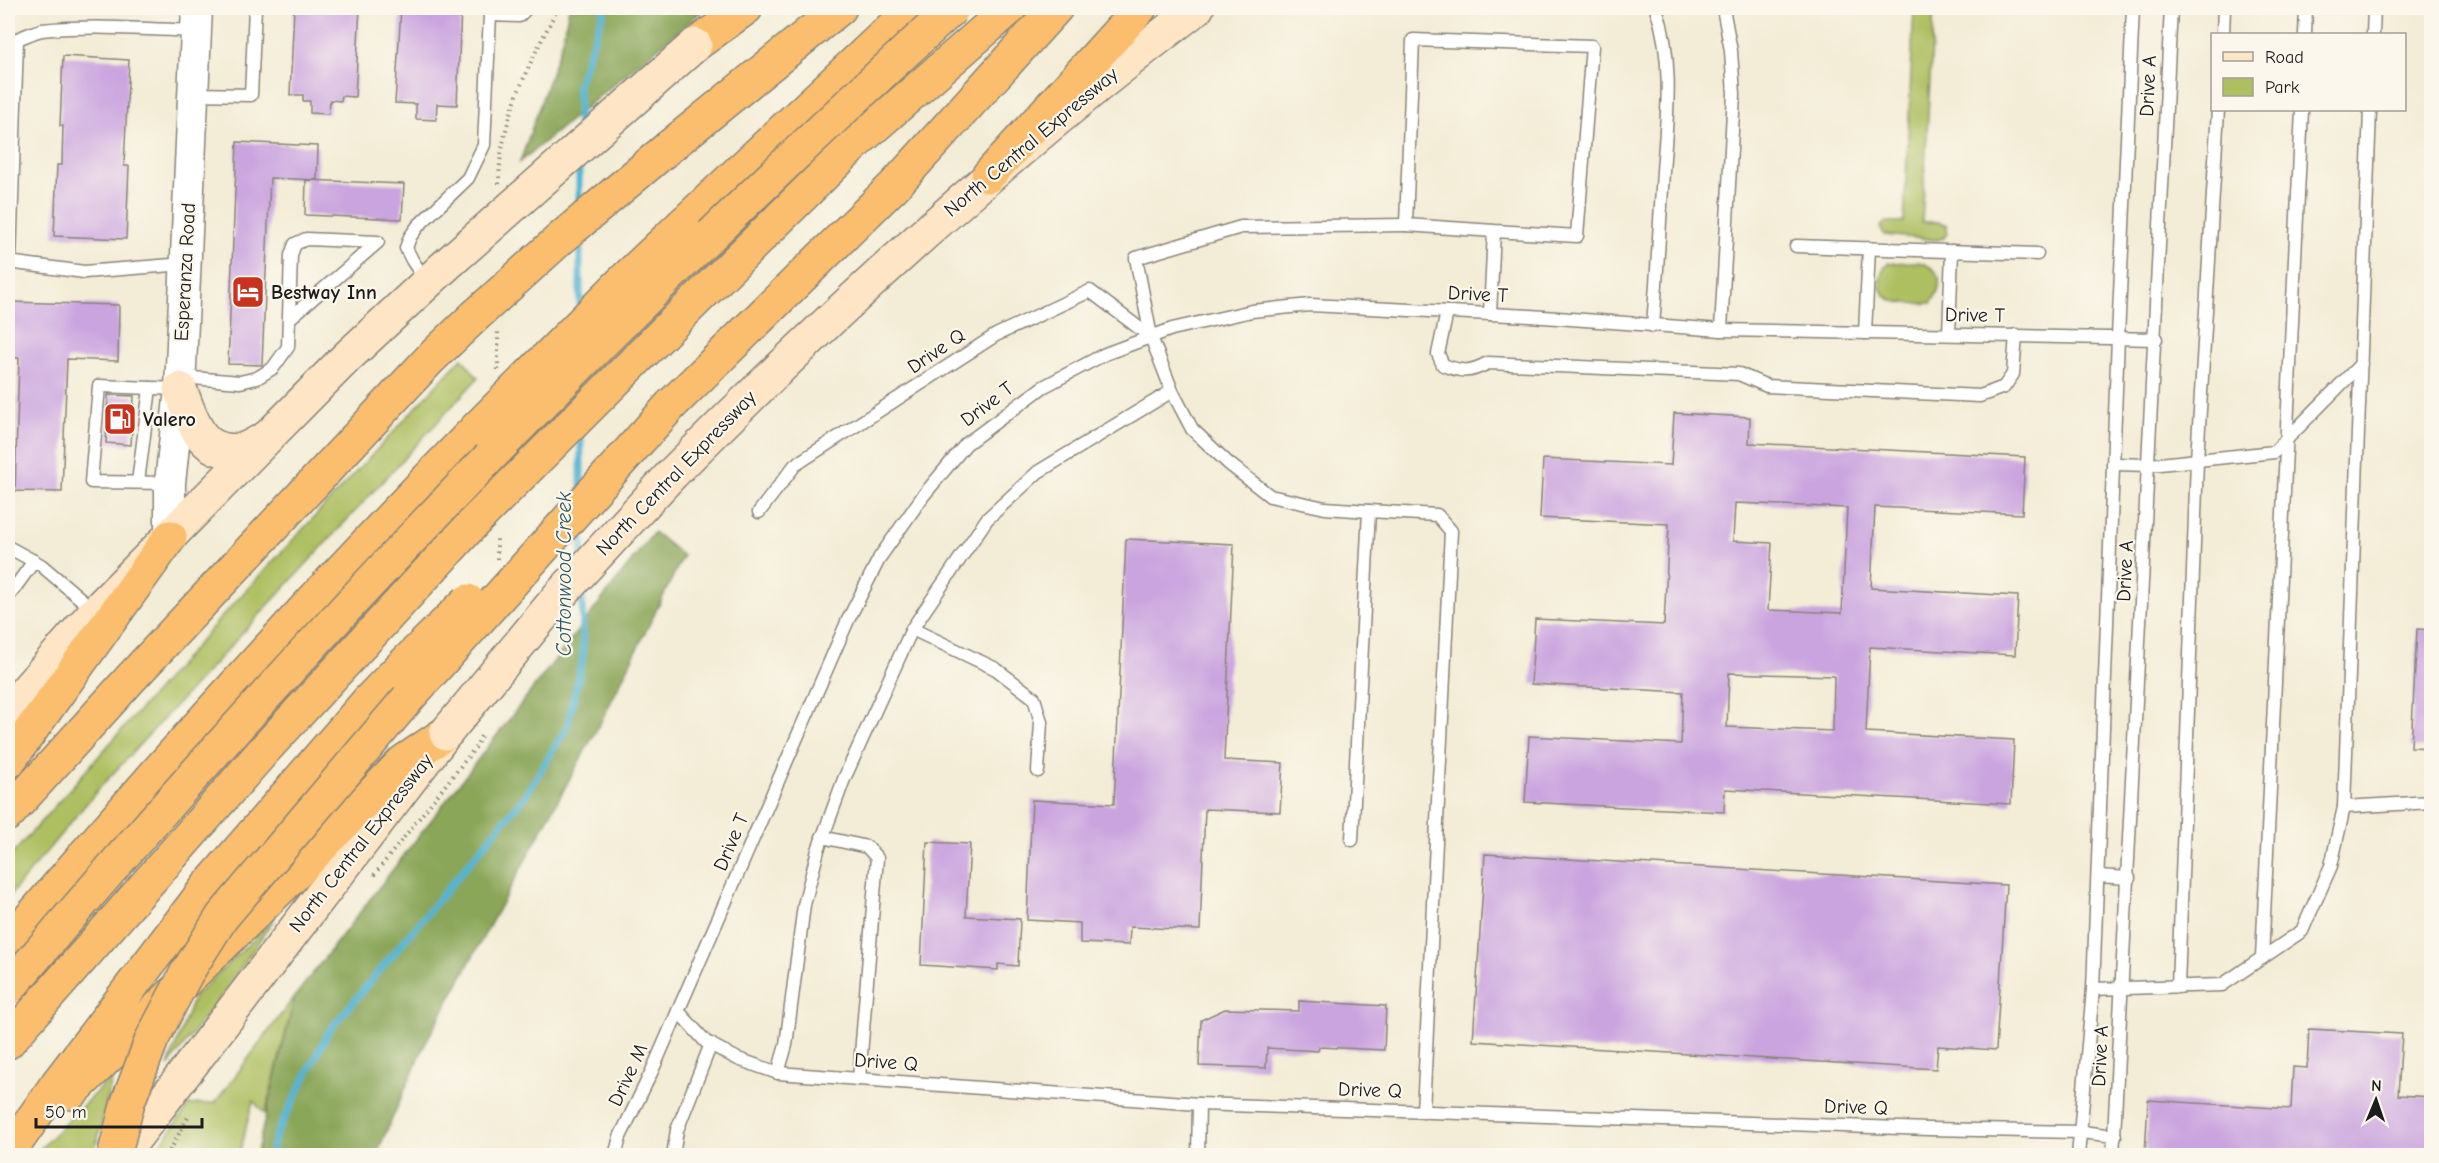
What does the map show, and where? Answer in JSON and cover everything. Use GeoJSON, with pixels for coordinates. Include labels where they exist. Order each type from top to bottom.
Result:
{"type":"FeatureCollection","features":[{"type":"Feature","properties":{"kind":"highway"},"geometry":{"type":"LineString","coordinates":[[695,45],[746,8]]}},
{"type":"Feature","properties":{"kind":"highway"},"geometry":{"type":"LineString","coordinates":[[8,814],[131,678],[430,359],[560,239],[840,8]]}},
{"type":"Feature","properties":{"kind":"highway"},"geometry":{"type":"LineString","coordinates":[[8,944],[237,683],[346,564],[476,429],[615,289],[913,8]]}},
{"type":"Feature","properties":{"kind":"highway"},"geometry":{"type":"LineString","coordinates":[[8,989],[141,834],[308,649],[471,475],[686,258],[952,8]]}},
{"type":"Feature","properties":{"kind":"highway"},"geometry":{"type":"LineString","coordinates":[[8,1042],[266,748],[475,521],[859,140],[1010,8]]}},
{"type":"Feature","properties":{"kind":"highway"},"geometry":{"type":"LineString","coordinates":[[8,1155],[57,1084],[202,894],[368,701],[896,184],[1056,8]]}},
{"type":"Feature","properties":{"kind":"highway"},"geometry":{"type":"LineString","coordinates":[[988,176],[1140,8]]}},
{"type":"Feature","properties":{"kind":"highway"},"geometry":{"type":"LineString","coordinates":[[114,1155],[128,1102],[152,1039],[186,974],[222,917],[410,696],[671,405]]}},
{"type":"Feature","properties":{"kind":"highway"},"geometry":{"type":"LineString","coordinates":[[8,762],[170,537]]}},
{"type":"Feature","properties":{"kind":"highway"},"geometry":{"type":"LineString","coordinates":[[8,1155],[262,906],[404,762],[446,733]]}},
{"type":"Feature","properties":{"kind":"main road"},"geometry":{"type":"LineString","coordinates":[[8,711],[96,611],[346,358],[435,275],[737,8]]}},
{"type":"Feature","properties":{"kind":"main road","name":"North Central Expressway"},"geometry":{"type":"LineString","coordinates":[[121,1155],[446,733],[559,596],[672,474],[870,281],[988,176],[1129,59],[1197,8]]}},
{"type":"Feature","properties":{"kind":"main road"},"geometry":{"type":"LineString","coordinates":[[170,384],[199,436],[217,448],[240,450],[267,438]]}},
{"type":"Feature","properties":{"kind":"street","name":"Esperanza Road"},"geometry":{"type":"LineString","coordinates":[[170,537],[170,384],[186,264],[197,19]]}},
{"type":"Feature","properties":{"kind":"lane"},"geometry":{"type":"LineString","coordinates":[[193,94],[251,95],[255,8]]}},
{"type":"Feature","properties":{"kind":"lane"},"geometry":{"type":"LineString","coordinates":[[435,275],[412,260],[406,248],[410,237],[468,178],[484,145],[490,15],[519,16],[527,8]]}},
{"type":"Feature","properties":{"kind":"lane"},"geometry":{"type":"LineString","coordinates":[[1653,326],[1668,95],[1667,55],[1662,25],[1656,8]]}},
{"type":"Feature","properties":{"kind":"lane"},"geometry":{"type":"LineString","coordinates":[[1721,330],[1734,94],[1731,51],[1723,8]]}},
{"type":"Feature","properties":{"kind":"lane","name":"Drive A"},"geometry":{"type":"LineString","coordinates":[[2078,1155],[2093,989],[2133,8]]}},
{"type":"Feature","properties":{"kind":"lane","name":"Drive A"},"geometry":{"type":"LineString","coordinates":[[2113,1155],[2150,465],[2171,8]]}},
{"type":"Feature","properties":{"kind":"lane"},"geometry":{"type":"LineString","coordinates":[[2223,33],[2224,8]]}},
{"type":"Feature","properties":{"kind":"lane"},"geometry":{"type":"LineString","coordinates":[[2305,33],[2307,8]]}},
{"type":"Feature","properties":{"kind":"lane"},"geometry":{"type":"LineString","coordinates":[[2373,33],[2374,8]]}},
{"type":"Feature","properties":{"kind":"lane"},"geometry":{"type":"LineString","coordinates":[[186,264],[84,272],[9,262],[12,41],[39,30],[197,19]]}},
{"type":"Feature","properties":{"kind":"lane"},"geometry":{"type":"LineString","coordinates":[[1406,225],[1413,40],[1592,46],[1577,236],[1406,225],[1241,227],[1136,258],[1151,337],[1172,391],[1192,429],[1228,463],[1270,496],[1325,508],[1437,515],[1451,531],[1443,742],[1423,1112]]}},
{"type":"Feature","properties":{"kind":"lane"},"geometry":{"type":"LineString","coordinates":[[2178,987],[2197,460],[2218,111]]}},
{"type":"Feature","properties":{"kind":"lane"},"geometry":{"type":"LineString","coordinates":[[2262,958],[2302,111]]}},
{"type":"Feature","properties":{"kind":"lane"},"geometry":{"type":"LineString","coordinates":[[2093,989],[2222,985],[2302,931],[2331,866],[2344,807],[2370,111]]}},
{"type":"Feature","properties":{"kind":"lane"},"geometry":{"type":"LineString","coordinates":[[1490,314],[1494,231]]}},
{"type":"Feature","properties":{"kind":"lane"},"geometry":{"type":"LineString","coordinates":[[170,483],[91,482],[99,386],[240,382],[257,378],[273,368],[288,347],[291,255],[295,244],[306,239],[378,242],[290,318]]}},
{"type":"Feature","properties":{"kind":"lane"},"geometry":{"type":"LineString","coordinates":[[1796,246],[2037,254]]}},
{"type":"Feature","properties":{"kind":"lane"},"geometry":{"type":"LineString","coordinates":[[1865,333],[1869,248]]}},
{"type":"Feature","properties":{"kind":"lane"},"geometry":{"type":"LineString","coordinates":[[1949,334],[1952,251]]}},
{"type":"Feature","properties":{"kind":"lane","name":"Drive Q"},"geometry":{"type":"LineString","coordinates":[[759,512],[795,465],[996,335],[1090,291],[1151,337]]}},
{"type":"Feature","properties":{"kind":"lane","name":"Drive T"},"geometry":{"type":"LineString","coordinates":[[678,1011],[848,620],[880,557],[923,496],[966,444],[1043,387],[1105,354],[1172,329],[1252,311],[1310,305],[1490,314],[1721,330],[2156,339]]}},
{"type":"Feature","properties":{"kind":"lane"},"geometry":{"type":"LineString","coordinates":[[1447,312],[1438,354],[1443,365],[1461,372],[1476,369],[1488,363],[1739,374],[1767,386],[1980,396],[2004,387],[2013,374],[2016,335]]}},
{"type":"Feature","properties":{"kind":"lane"},"geometry":{"type":"LineString","coordinates":[[2113,464],[2150,465],[2274,452],[2361,364]]}},
{"type":"Feature","properties":{"kind":"lane"},"geometry":{"type":"LineString","coordinates":[[138,482],[170,384]]}},
{"type":"Feature","properties":{"kind":"lane"},"geometry":{"type":"LineString","coordinates":[[778,1073],[786,1045],[804,905],[822,837],[844,779],[912,629],[987,519],[1038,472],[1172,391]]}},
{"type":"Feature","properties":{"kind":"lane"},"geometry":{"type":"LineString","coordinates":[[1352,840],[1368,511]]}},
{"type":"Feature","properties":{"kind":"lane"},"geometry":{"type":"LineString","coordinates":[[8,547],[34,561],[96,611]]}},
{"type":"Feature","properties":{"kind":"lane"},"geometry":{"type":"LineString","coordinates":[[8,597],[34,561]]}},
{"type":"Feature","properties":{"kind":"lane"},"geometry":{"type":"LineString","coordinates":[[912,629],[996,669],[1034,698],[1041,722],[1038,771]]}},
{"type":"Feature","properties":{"kind":"lane"},"geometry":{"type":"LineString","coordinates":[[2344,807],[2432,802]]}},
{"type":"Feature","properties":{"kind":"lane"},"geometry":{"type":"LineString","coordinates":[[822,837],[867,847],[877,858],[859,1079]]}},
{"type":"Feature","properties":{"kind":"lane"},"geometry":{"type":"LineString","coordinates":[[2098,876],[2129,878]]}},
{"type":"Feature","properties":{"kind":"lane","name":"Drive Q"},"geometry":{"type":"LineString","coordinates":[[678,1011],[711,1044],[738,1059],[778,1073],[1199,1104],[2081,1132],[2115,1136]]}},
{"type":"Feature","properties":{"kind":"lane","name":"Drive M"},"geometry":{"type":"LineString","coordinates":[[615,1155],[620,1137],[678,1011]]}},
{"type":"Feature","properties":{"kind":"lane"},"geometry":{"type":"LineString","coordinates":[[674,1155],[677,1130],[711,1044]]}},
{"type":"Feature","properties":{"kind":"lane"},"geometry":{"type":"LineString","coordinates":[[1198,1155],[1199,1104]]}},
{"type":"Feature","properties":{"kind":"green space"},"geometry":{"type":"Polygon","coordinates":[[[569,8],[706,8],[520,162],[562,42],[569,8]]]}},
{"type":"Feature","properties":{"kind":"green space"},"geometry":{"type":"Polygon","coordinates":[[[1914,8],[1934,8],[1922,222],[1939,222],[1947,225],[1944,238],[1936,240],[1884,235],[1880,227],[1886,222],[1904,222],[1914,8]]]}},
{"type":"Feature","properties":{"kind":"green space"},"geometry":{"type":"Polygon","coordinates":[[[1918,262],[1932,268],[1939,278],[1938,289],[1931,303],[1901,302],[1892,300],[1883,293],[1880,277],[1888,263],[1918,262]]]}},
{"type":"Feature","properties":{"kind":"green space"},"geometry":{"type":"Polygon","coordinates":[[[462,358],[478,378],[96,792],[8,898],[8,859],[225,613],[462,358]]]}},
{"type":"Feature","properties":{"kind":"green space"},"geometry":{"type":"Polygon","coordinates":[[[654,532],[683,556],[604,716],[426,1042],[376,1155],[256,1155],[295,996],[654,532]]]}},
{"type":"Feature","properties":{"kind":"green space"},"geometry":{"type":"Polygon","coordinates":[[[274,919],[226,990],[168,1066],[194,997],[274,919]]]}},
{"type":"Feature","properties":{"kind":"green space"},"geometry":{"type":"Polygon","coordinates":[[[295,996],[265,1114],[253,1101],[239,1155],[152,1156],[189,1105],[215,1103],[295,996]]]}},
{"type":"Feature","properties":{"kind":"green space"},"geometry":{"type":"Polygon","coordinates":[[[113,1075],[94,1155],[34,1155],[113,1075]]]}},
{"type":"Feature","properties":{"kind":"building"},"geometry":{"type":"Polygon","coordinates":[[[294,8],[360,8],[355,97],[342,96],[341,101],[330,100],[329,114],[310,113],[310,101],[303,101],[303,95],[290,95],[294,8]]]}},
{"type":"Feature","properties":{"kind":"building"},"geometry":{"type":"Polygon","coordinates":[[[401,8],[461,8],[457,105],[437,104],[436,120],[416,119],[416,104],[395,103],[401,8]]]}},
{"type":"Feature","properties":{"kind":"building"},"geometry":{"type":"Polygon","coordinates":[[[63,56],[129,60],[124,166],[129,166],[126,239],[54,236],[57,165],[62,165],[63,126],[60,126],[63,56]]]}},
{"type":"Feature","properties":{"kind":"building","name":"Bestway Inn"},"geometry":{"type":"Polygon","coordinates":[[[237,142],[318,146],[317,180],[270,178],[262,365],[228,364],[237,142]]]}},
{"type":"Feature","properties":{"kind":"building"},"geometry":{"type":"Polygon","coordinates":[[[306,180],[404,184],[402,219],[305,215],[306,180]]]}},
{"type":"Feature","properties":{"kind":"building"},"geometry":{"type":"Polygon","coordinates":[[[8,302],[119,305],[118,361],[67,359],[62,492],[15,491],[19,358],[8,358],[8,302]]]}},
{"type":"Feature","properties":{"kind":"building","name":"Valero"},"geometry":{"type":"Polygon","coordinates":[[[108,395],[134,396],[131,445],[106,443],[108,395]]]}},
{"type":"Feature","properties":{"kind":"building"},"geometry":{"type":"Polygon","coordinates":[[[1674,413],[1750,417],[1749,443],[2025,457],[2022,514],[1875,507],[1871,588],[2018,596],[2015,655],[1870,647],[1866,732],[2014,740],[2011,804],[1725,789],[1724,812],[1525,802],[1529,736],[1681,744],[1683,692],[1531,684],[1535,619],[1664,625],[1669,524],[1540,518],[1543,459],[1671,465],[1674,413]],[[1735,503],[1733,541],[1772,543],[1768,610],[1842,613],[1847,508],[1735,503]],[[1729,673],[1727,727],[1833,731],[1834,676],[1729,673]]]}},
{"type":"Feature","properties":{"kind":"building"},"geometry":{"type":"Polygon","coordinates":[[[1126,539],[1234,544],[1224,760],[1283,763],[1280,812],[1205,809],[1200,930],[1130,927],[1129,945],[1080,943],[1080,923],[1027,920],[1032,800],[1114,804],[1126,539]]]}},
{"type":"Feature","properties":{"kind":"building"},"geometry":{"type":"Polygon","coordinates":[[[2417,629],[2432,630],[2432,748],[2411,747],[2417,629]]]}},
{"type":"Feature","properties":{"kind":"building"},"geometry":{"type":"Polygon","coordinates":[[[927,842],[970,844],[966,916],[1020,919],[1018,966],[998,964],[998,970],[921,965],[927,842]]]}},
{"type":"Feature","properties":{"kind":"building"},"geometry":{"type":"Polygon","coordinates":[[[1485,854],[2006,885],[1996,1050],[1938,1046],[1936,1069],[1473,1041],[1485,854]]]}},
{"type":"Feature","properties":{"kind":"building"},"geometry":{"type":"Polygon","coordinates":[[[1299,1001],[1386,1006],[1384,1050],[1319,1047],[1318,1051],[1267,1048],[1266,1068],[1199,1066],[1201,1020],[1225,1009],[1299,1011],[1299,1001]]]}},
{"type":"Feature","properties":{"kind":"building"},"geometry":{"type":"Polygon","coordinates":[[[2309,1029],[2402,1034],[2398,1095],[2432,1097],[2432,1155],[2145,1155],[2148,1100],[2291,1109],[2293,1067],[2307,1068],[2309,1029]]]}},
{"type":"Feature","properties":{"kind":"waterway","name":"Cottonwood Creek"},"geometry":{"type":"LineString","coordinates":[[579,132],[578,84],[605,8]]}},
{"type":"Feature","properties":{"kind":"waterway","name":"Cottonwood Creek"},"geometry":{"type":"LineString","coordinates":[[579,162],[579,210]]}},
{"type":"Feature","properties":{"kind":"waterway","name":"Cottonwood Creek"},"geometry":{"type":"LineString","coordinates":[[580,237],[580,309]]}},
{"type":"Feature","properties":{"kind":"waterway","name":"Cottonwood Creek"},"geometry":{"type":"LineString","coordinates":[[581,432],[581,489]]}},
{"type":"Feature","properties":{"kind":"waterway","name":"Cottonwood Creek"},"geometry":{"type":"LineString","coordinates":[[582,522],[582,555]]}},
{"type":"Feature","properties":{"kind":"waterway","name":"Cottonwood Creek"},"geometry":{"type":"LineString","coordinates":[[270,1156],[275,1137],[329,1031],[525,796],[567,727],[583,657],[582,588]]}},
{"type":"Feature","properties":{"kind":"place","name":"Bestway Inn"},"geometry":{"type":"Point","coordinates":[248,292]}},
{"type":"Feature","properties":{"kind":"place","name":"Valero"},"geometry":{"type":"Point","coordinates":[120,419]}}]}
